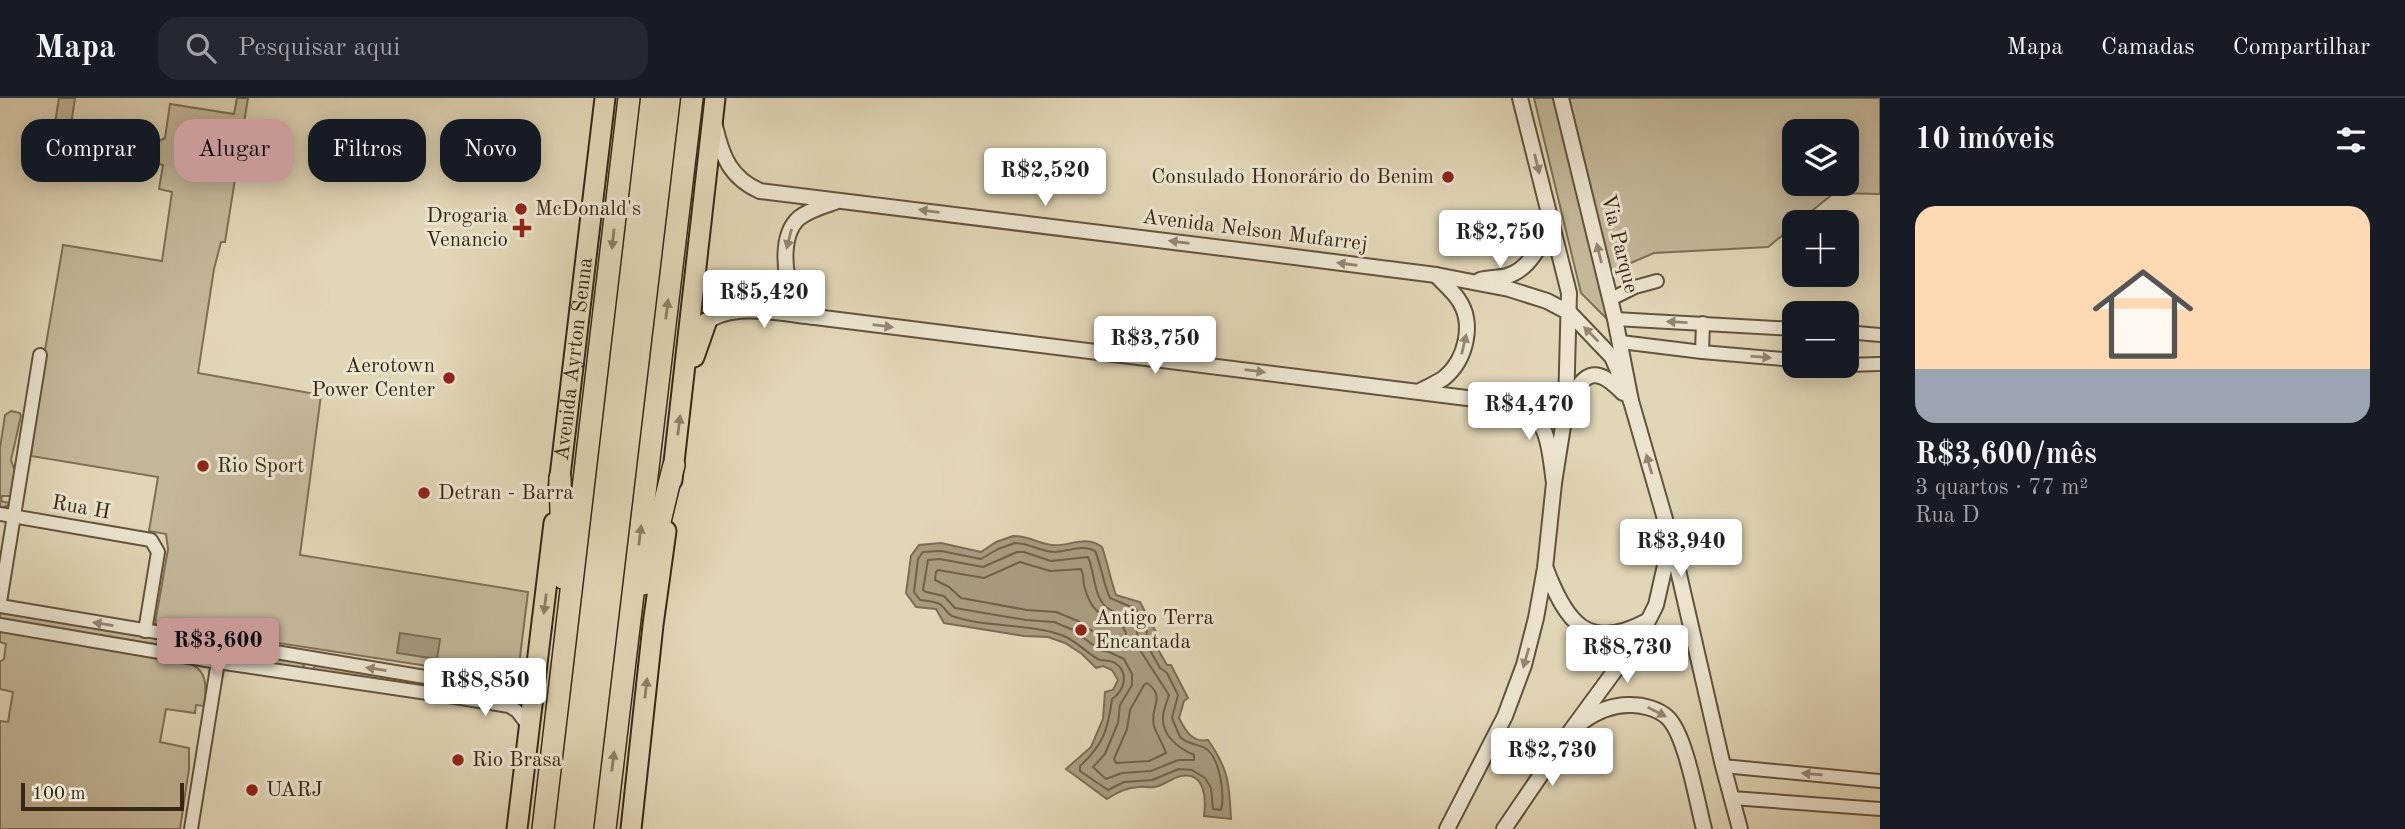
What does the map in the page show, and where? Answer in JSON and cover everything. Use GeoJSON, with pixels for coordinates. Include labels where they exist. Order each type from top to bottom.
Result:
{"type":"FeatureCollection","features":[{"type":"Feature","properties":{"kind":"highway","name":"Avenida Ayrton Senna"},"geometry":{"type":"LineString","coordinates":[[517,829],[605,98]]}},
{"type":"Feature","properties":{"kind":"highway","name":"Avenida Ayrton Senna"},"geometry":{"type":"LineString","coordinates":[[543,829],[629,98]]}},
{"type":"Feature","properties":{"kind":"highway"},"geometry":{"type":"LineString","coordinates":[[605,829],[692,98]]}},
{"type":"Feature","properties":{"kind":"highway"},"geometry":{"type":"LineString","coordinates":[[631,829],[714,106]]}},
{"type":"Feature","properties":{"kind":"highway"},"geometry":{"type":"LineString","coordinates":[[684,384],[706,323]]}},
{"type":"Feature","properties":{"kind":"highway"},"geometry":{"type":"LineString","coordinates":[[630,626],[655,549],[674,466]]}},
{"type":"Feature","properties":{"kind":"highway"},"geometry":{"type":"LineString","coordinates":[[560,478],[566,636]]}},
{"type":"Feature","properties":{"kind":"street"},"geometry":{"type":"LineString","coordinates":[[1447,829],[1505,716],[1524,665],[1545,568],[1566,407],[1569,293],[1520,98]]}},
{"type":"Feature","properties":{"kind":"street","name":"Via Parque"},"geometry":{"type":"LineString","coordinates":[[1561,98],[1611,299],[1631,401]]}},
{"type":"Feature","properties":{"kind":"street","name":"Avenida Nelson Mufarrej"},"geometry":{"type":"LineString","coordinates":[[714,106],[720,145],[729,167],[751,187],[768,192],[1436,275],[1509,289],[1547,301],[1570,313],[1612,357],[1631,401]]}},
{"type":"Feature","properties":{"kind":"street"},"geometry":{"type":"LineString","coordinates":[[815,317],[806,310],[792,288],[786,252],[789,232],[805,214],[839,201]]}},
{"type":"Feature","properties":{"kind":"street"},"geometry":{"type":"LineString","coordinates":[[1468,281],[1508,276],[1517,270],[1538,250],[1551,221]]}},
{"type":"Feature","properties":{"kind":"street"},"geometry":{"type":"LineString","coordinates":[[1420,391],[1443,379],[1453,369],[1462,356],[1467,335],[1466,314],[1458,299],[1436,275]]}},
{"type":"Feature","properties":{"kind":"street"},"geometry":{"type":"LineString","coordinates":[[1611,299],[1635,287],[1657,281]]}},
{"type":"Feature","properties":{"kind":"street"},"geometry":{"type":"LineString","coordinates":[[706,323],[719,314],[738,310],[815,317],[1499,402],[1523,408],[1533,414],[1542,425],[1554,483]]}},
{"type":"Feature","properties":{"kind":"street"},"geometry":{"type":"LineString","coordinates":[[1615,319],[1782,328]]}},
{"type":"Feature","properties":{"kind":"street"},"geometry":{"type":"LineString","coordinates":[[1702,352],[1703,323]]}},
{"type":"Feature","properties":{"kind":"street"},"geometry":{"type":"LineString","coordinates":[[1859,333],[1880,335]]}},
{"type":"Feature","properties":{"kind":"street"},"geometry":{"type":"LineString","coordinates":[[1620,342],[1782,359]]}},
{"type":"Feature","properties":{"kind":"street"},"geometry":{"type":"LineString","coordinates":[[40,355],[6,515],[0,604],[145,631],[502,689],[520,687],[536,678]]}},
{"type":"Feature","properties":{"kind":"street"},"geometry":{"type":"LineString","coordinates":[[1859,365],[1880,364]]}},
{"type":"Feature","properties":{"kind":"street"},"geometry":{"type":"LineString","coordinates":[[1566,407],[1575,389],[1594,375],[1609,378],[1631,401],[1668,526],[1740,829]]}},
{"type":"Feature","properties":{"kind":"street","name":"Rua H"},"geometry":{"type":"LineString","coordinates":[[6,515],[146,538],[154,543],[158,562],[145,631]]}},
{"type":"Feature","properties":{"kind":"street"},"geometry":{"type":"LineString","coordinates":[[1504,829],[1572,729],[1626,657],[1656,605],[1666,561],[1668,526]]}},
{"type":"Feature","properties":{"kind":"street"},"geometry":{"type":"LineString","coordinates":[[1545,568],[1566,613],[1579,625],[1595,633],[1610,635],[1628,632],[1647,621]]}},
{"type":"Feature","properties":{"kind":"street"},"geometry":{"type":"LineString","coordinates":[[0,625],[218,662],[500,704],[517,711],[529,727]]}},
{"type":"Feature","properties":{"kind":"street"},"geometry":{"type":"LineString","coordinates":[[195,658],[198,639]]}},
{"type":"Feature","properties":{"kind":"street"},"geometry":{"type":"LineString","coordinates":[[191,829],[222,643]]}},
{"type":"Feature","properties":{"kind":"street"},"geometry":{"type":"LineString","coordinates":[[500,704],[502,689]]}},
{"type":"Feature","properties":{"kind":"street"},"geometry":{"type":"LineString","coordinates":[[1572,729],[1592,714],[1614,705],[1641,705],[1667,717],[1682,743],[1704,829]]}},
{"type":"Feature","properties":{"kind":"street"},"geometry":{"type":"LineString","coordinates":[[1723,766],[1880,780]]}},
{"type":"Feature","properties":{"kind":"street"},"geometry":{"type":"LineString","coordinates":[[1732,799],[1880,808]]}},
{"type":"Feature","properties":{"kind":"shaded area"},"geometry":{"type":"Polygon","coordinates":[[[59,98],[75,98],[72,119],[56,119],[59,98]]]}},
{"type":"Feature","properties":{"kind":"shaded area","name":"Rio Sport"},"geometry":{"type":"Polygon","coordinates":[[[237,98],[248,98],[245,119],[174,119],[174,182],[235,182],[225,242],[221,242],[214,269],[198,373],[321,395],[300,555],[528,592],[518,673],[512,679],[155,624],[168,549],[166,534],[149,531],[158,477],[31,456],[44,356],[63,245],[162,261],[172,192],[159,189],[163,165],[160,164],[160,140],[165,138],[170,104],[234,114],[237,98]]]}},
{"type":"Feature","properties":{"kind":"shaded area"},"geometry":{"type":"Polygon","coordinates":[[[1534,98],[1880,98],[1880,194],[1859,194],[1859,119],[1782,119],[1782,196],[1830,196],[1813,210],[1782,210],[1782,236],[1768,247],[1654,253],[1605,274],[1610,322],[1581,293],[1534,98]]]}},
{"type":"Feature","properties":{"kind":"shaded area"},"geometry":{"type":"Polygon","coordinates":[[[11,411],[20,413],[21,416],[11,460],[17,477],[14,496],[2,496],[1,501],[9,505],[0,509],[0,448],[5,415],[11,411]]]}},
{"type":"Feature","properties":{"kind":"shaded area"},"geometry":{"type":"Polygon","coordinates":[[[0,613],[187,643],[190,648],[0,620],[0,613]]]}},
{"type":"Feature","properties":{"kind":"shaded area"},"geometry":{"type":"Polygon","coordinates":[[[0,631],[185,661],[193,664],[202,673],[206,692],[204,706],[196,705],[195,713],[166,709],[160,742],[189,748],[189,769],[180,829],[0,829],[0,721],[8,722],[13,692],[0,689],[0,662],[4,659],[6,644],[0,642],[0,631]]]}},
{"type":"Feature","properties":{"kind":"shaded area"},"geometry":{"type":"Polygon","coordinates":[[[231,651],[301,662],[304,666],[301,668],[231,657],[228,654],[231,651]]]}},
{"type":"Feature","properties":{"kind":"shaded area"},"geometry":{"type":"Polygon","coordinates":[[[315,665],[406,681],[402,684],[316,670],[315,665]]]}},
{"type":"Feature","properties":{"kind":"water"},"geometry":{"type":"Polygon","coordinates":[[[1013,536],[1052,545],[1090,541],[1102,547],[1116,595],[1140,602],[1156,632],[1152,639],[1167,665],[1171,665],[1188,698],[1184,701],[1179,718],[1181,723],[1193,738],[1208,740],[1220,760],[1228,786],[1231,819],[1204,816],[1203,788],[1195,778],[1189,776],[1181,776],[1155,787],[1129,788],[1107,799],[1066,769],[1091,747],[1103,719],[1105,692],[1113,690],[1118,680],[1112,670],[1103,666],[1096,668],[1082,654],[1065,643],[1048,637],[1024,636],[944,623],[936,609],[916,607],[906,593],[911,556],[919,545],[941,543],[981,552],[996,542],[1013,536]]]}},
{"type":"Feature","properties":{"kind":"water"},"geometry":{"type":"Polygon","coordinates":[[[400,633],[440,639],[437,659],[397,653],[400,633]]]}},
{"type":"Feature","properties":{"kind":"place","name":"Consulado Honorário do Benim"},"geometry":{"type":"Point","coordinates":[1448,177]}},
{"type":"Feature","properties":{"kind":"place","name":"McDonald's"},"geometry":{"type":"Point","coordinates":[521,209]}},
{"type":"Feature","properties":{"kind":"place","name":"Drogaria Venancio"},"geometry":{"type":"Point","coordinates":[522,228]}},
{"type":"Feature","properties":{"kind":"place","name":"Aerotown Power Center"},"geometry":{"type":"Point","coordinates":[449,378]}},
{"type":"Feature","properties":{"kind":"place","name":"Rio Sport"},"geometry":{"type":"Point","coordinates":[203,466]}},
{"type":"Feature","properties":{"kind":"place","name":"Detran - Barra"},"geometry":{"type":"Point","coordinates":[424,493]}},
{"type":"Feature","properties":{"kind":"place","name":"Antigo Terra Encantada"},"geometry":{"type":"Point","coordinates":[1081,630]}},
{"type":"Feature","properties":{"kind":"place","name":"Rio Brasa"},"geometry":{"type":"Point","coordinates":[458,760]}},
{"type":"Feature","properties":{"kind":"place","name":"UARJ"},"geometry":{"type":"Point","coordinates":[252,790]}}]}
